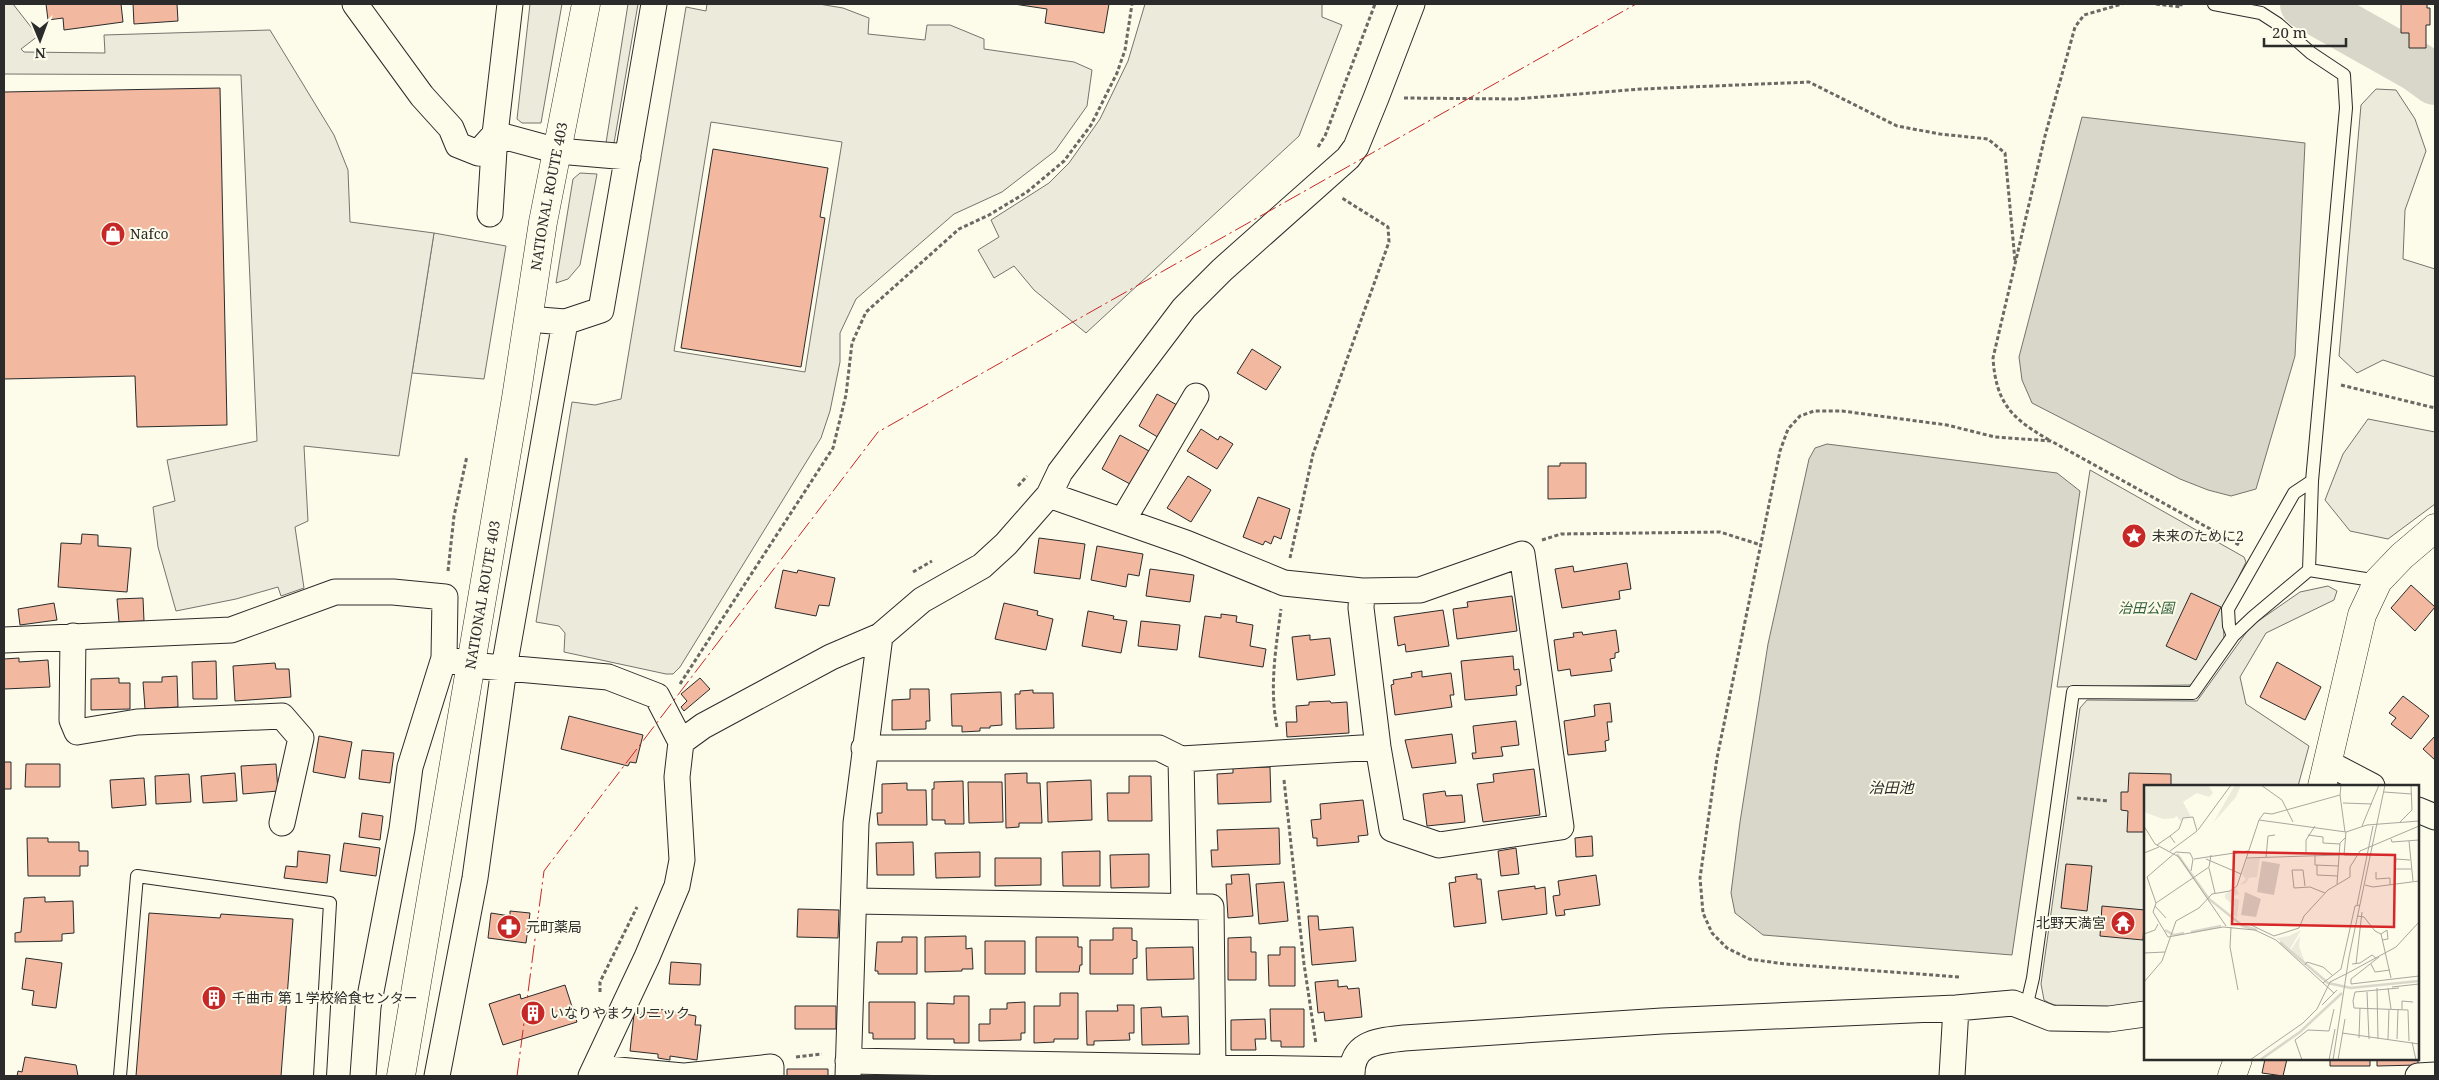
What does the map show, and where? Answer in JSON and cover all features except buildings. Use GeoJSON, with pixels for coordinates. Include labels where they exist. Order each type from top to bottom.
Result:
{"type":"FeatureCollection","features":[{"type":"Feature","properties":{"kind":"main road","name":"NATIONAL ROUTE 403"},"geometry":{"type":"LineString","coordinates":[[401,1076],[543,222],[566,114],[586,4]]}},
{"type":"Feature","properties":{"kind":"main road","name":"NATIONAL ROUTE 403"},"geometry":{"type":"LineString","coordinates":[[566,114],[595,4]]}},
{"type":"Feature","properties":{"kind":"main road"},"geometry":{"type":"LineString","coordinates":[[2325,775],[2362,615],[2378,581],[2402,556],[2435,528]]}},
{"type":"Feature","properties":{"kind":"main road"},"geometry":{"type":"LineString","coordinates":[[2232,1076],[2238,1060]]}},
{"type":"Feature","properties":{"kind":"street"},"geometry":{"type":"LineString","coordinates":[[355,4],[422,96],[451,128],[458,145],[478,153],[495,134]]}},
{"type":"Feature","properties":{"kind":"street"},"geometry":{"type":"LineString","coordinates":[[490,214],[495,134],[510,4]]}},
{"type":"Feature","properties":{"kind":"street"},"geometry":{"type":"LineString","coordinates":[[528,319],[565,322],[601,310],[654,4]]}},
{"type":"Feature","properties":{"kind":"street"},"geometry":{"type":"LineString","coordinates":[[681,742],[703,726],[831,656],[880,636],[922,600],[982,566],[1006,544],[1049,494],[1060,472],[1184,308],[1222,270],[1348,158],[1356,147],[1412,4]]}},
{"type":"Feature","properties":{"kind":"street"},"geometry":{"type":"LineString","coordinates":[[495,134],[558,151],[628,157]]}},
{"type":"Feature","properties":{"kind":"street"},"geometry":{"type":"LineString","coordinates":[[437,1076],[475,878],[504,668],[565,322]]}},
{"type":"Feature","properties":{"kind":"street"},"geometry":{"type":"LineString","coordinates":[[1123,520],[1196,396]]}},
{"type":"Feature","properties":{"kind":"street"},"geometry":{"type":"LineString","coordinates":[[1049,494],[1186,543],[1284,583],[1362,591],[1420,590],[1522,554],[1561,827],[1439,845],[1392,829],[1378,747],[1361,608],[1362,591]]}},
{"type":"Feature","properties":{"kind":"street"},"geometry":{"type":"LineString","coordinates":[[4,640],[231,630],[335,592],[394,592],[445,597],[444,658],[410,767],[402,829],[368,1007],[364,1076]]}},
{"type":"Feature","properties":{"kind":"street"},"geometry":{"type":"LineString","coordinates":[[74,636],[72,720],[77,732],[137,722],[282,716],[301,738],[282,823]]}},
{"type":"Feature","properties":{"kind":"street"},"geometry":{"type":"LineString","coordinates":[[880,636],[864,748],[856,823],[848,1068],[1320,1069],[1352,1073],[1358,1052],[1371,1042],[1404,1038],[1662,1021],[1956,1008],[2013,1002],[2051,1018],[2109,1019],[2144,1014]]}},
{"type":"Feature","properties":{"kind":"street"},"geometry":{"type":"LineString","coordinates":[[444,658],[470,665],[608,677],[657,696],[681,742],[677,778],[682,860],[677,886],[594,1072],[684,1076],[771,1071]]}},
{"type":"Feature","properties":{"kind":"street"},"geometry":{"type":"LineString","coordinates":[[864,748],[1159,748],[1181,759],[1378,747]]}},
{"type":"Feature","properties":{"kind":"street"},"geometry":{"type":"LineString","coordinates":[[1181,759],[1184,905]]}},
{"type":"Feature","properties":{"kind":"street"},"geometry":{"type":"LineString","coordinates":[[2325,775],[2368,785]]}},
{"type":"Feature","properties":{"kind":"street"},"geometry":{"type":"LineString","coordinates":[[2419,810],[2435,817]]}},
{"type":"Feature","properties":{"kind":"street"},"geometry":{"type":"LineString","coordinates":[[854,901],[1184,905],[1211,907],[1213,1068]]}},
{"type":"Feature","properties":{"kind":"street"},"geometry":{"type":"LineString","coordinates":[[1952,1076],[1956,1008]]}},
{"type":"Feature","properties":{"kind":"street"},"geometry":{"type":"LineString","coordinates":[[2418,1076],[2435,1075]]}},
{"type":"Feature","properties":{"kind":"lane"},"geometry":{"type":"LineString","coordinates":[[2214,4],[2261,13],[2344,75],[2346,108],[2312,481],[2309,570]]}},
{"type":"Feature","properties":{"kind":"lane"},"geometry":{"type":"LineString","coordinates":[[2233,636],[2229,626],[2228,609],[2294,493],[2312,481]]}},
{"type":"Feature","properties":{"kind":"lane"},"geometry":{"type":"LineString","coordinates":[[2026,1008],[2033,978],[2074,692],[2193,693],[2233,636],[2253,616],[2309,570],[2378,581]]}},
{"type":"Feature","properties":{"kind":"lane"},"geometry":{"type":"LineString","coordinates":[[120,1076],[137,876],[330,903],[320,1076]]}},
{"type":"Feature","properties":{"kind":"path"},"geometry":{"type":"LineString","coordinates":[[660,703],[675,692],[833,448],[846,396],[852,343],[866,312],[959,229],[989,215],[1027,192],[1064,161],[1091,125],[1117,73],[1125,50],[1132,4]]}},
{"type":"Feature","properties":{"kind":"path"},"geometry":{"type":"LineString","coordinates":[[1315,151],[1325,136],[1376,4]]}},
{"type":"Feature","properties":{"kind":"path"},"geometry":{"type":"LineString","coordinates":[[2122,4],[2084,15],[2074,27],[2045,136],[1993,358],[1995,383],[2009,411],[2024,426],[2259,556]]}},
{"type":"Feature","properties":{"kind":"path"},"geometry":{"type":"LineString","coordinates":[[2156,4],[2181,7],[2182,4]]}},
{"type":"Feature","properties":{"kind":"path"},"geometry":{"type":"LineString","coordinates":[[1376,98],[1515,99],[1642,89],[1809,82],[1897,126],[1940,134],[1988,139],[2005,153],[2016,261]]}},
{"type":"Feature","properties":{"kind":"path"},"geometry":{"type":"LineString","coordinates":[[1320,184],[1388,227],[1388,242],[1313,454],[1284,583],[1275,654],[1274,711],[1282,753],[1304,964],[1320,1069]]}},
{"type":"Feature","properties":{"kind":"path"},"geometry":{"type":"LineString","coordinates":[[2322,380],[2435,408]]}},
{"type":"Feature","properties":{"kind":"path"},"geometry":{"type":"LineString","coordinates":[[1959,977],[1785,964],[1748,959],[1727,948],[1712,933],[1703,913],[1700,878],[1717,758],[1780,451],[1788,429],[1800,416],[1814,411],[1842,411],[1947,424],[1995,437],[2049,441]]}},
{"type":"Feature","properties":{"kind":"path"},"geometry":{"type":"LineString","coordinates":[[445,597],[454,516],[467,456]]}},
{"type":"Feature","properties":{"kind":"path"},"geometry":{"type":"LineString","coordinates":[[1013,493],[1030,471]]}},
{"type":"Feature","properties":{"kind":"path"},"geometry":{"type":"LineString","coordinates":[[1522,554],[1534,543],[1561,534],[1648,531],[1720,532],[1761,545]]}},
{"type":"Feature","properties":{"kind":"path"},"geometry":{"type":"LineString","coordinates":[[912,574],[933,560]]}},
{"type":"Feature","properties":{"kind":"path"},"geometry":{"type":"LineString","coordinates":[[2059,796],[2109,801]]}},
{"type":"Feature","properties":{"kind":"path"},"geometry":{"type":"LineString","coordinates":[[600,998],[600,982],[641,898]]}},
{"type":"Feature","properties":{"kind":"path"},"geometry":{"type":"LineString","coordinates":[[771,1071],[779,1059],[835,1053],[848,1068]]}},
{"type":"Feature","properties":{"kind":"green space"},"geometry":{"type":"Polygon","coordinates":[[[530,4],[562,4],[541,123],[522,123],[517,119],[530,4]]]}},
{"type":"Feature","properties":{"kind":"green space"},"geometry":{"type":"Polygon","coordinates":[[[628,4],[638,4],[614,143],[606,143],[628,4]]]}},
{"type":"Feature","properties":{"kind":"green space"},"geometry":{"type":"Polygon","coordinates":[[[2376,89],[2396,90],[2415,119],[2426,151],[2405,210],[2403,259],[2435,269],[2435,377],[2383,360],[2357,373],[2339,356],[2361,105],[2376,89]]]}},
{"type":"Feature","properties":{"kind":"green space"},"geometry":{"type":"Polygon","coordinates":[[[580,173],[597,174],[580,265],[568,279],[556,283],[573,179],[580,173]]]}},
{"type":"Feature","properties":{"kind":"green space"},"geometry":{"type":"Polygon","coordinates":[[[434,233],[506,246],[484,379],[412,373],[434,233]]]}},
{"type":"Feature","properties":{"kind":"green space"},"geometry":{"type":"Polygon","coordinates":[[[2368,419],[2435,432],[2435,504],[2388,539],[2350,531],[2325,500],[2343,454],[2368,419]]]}},
{"type":"Feature","properties":{"kind":"green space","name":"治田公園"},"geometry":{"type":"Polygon","coordinates":[[[2090,470],[2244,557],[2246,562],[2223,609],[2224,641],[2191,685],[2057,687],[2090,470]]]}},
{"type":"Feature","properties":{"kind":"green space"},"geometry":{"type":"Polygon","coordinates":[[[2328,586],[2337,591],[2334,600],[2266,633],[2240,677],[2246,704],[2309,746],[2298,785],[2144,785],[2144,1003],[2107,1008],[2079,1009],[2054,1005],[2044,1000],[2041,984],[2080,708],[2087,700],[2197,701],[2251,626],[2300,592],[2328,586]]]}},
{"type":"Feature","properties":{"kind":"shaded area"},"geometry":{"type":"Polygon","coordinates":[[[4,4],[13,4],[38,36],[21,49],[24,52],[105,53],[104,35],[270,30],[334,135],[348,170],[350,222],[434,233],[399,456],[304,446],[308,521],[295,527],[304,588],[281,596],[278,587],[236,599],[176,611],[158,547],[153,507],[175,501],[167,460],[257,441],[241,75],[4,74],[4,4]]]}},
{"type":"Feature","properties":{"kind":"shaded area"},"geometry":{"type":"Polygon","coordinates":[[[707,4],[819,4],[843,8],[869,18],[868,34],[925,40],[927,25],[950,25],[984,39],[984,49],[1074,62],[1092,70],[1087,106],[1055,151],[1002,192],[954,214],[856,299],[840,333],[840,362],[830,411],[821,438],[680,667],[673,674],[666,674],[564,652],[565,633],[559,626],[536,622],[572,402],[595,405],[621,399],[686,7],[706,11],[707,4]],[[711,122],[674,351],[805,372],[842,142],[711,122]]]}},
{"type":"Feature","properties":{"kind":"shaded area"},"geometry":{"type":"Polygon","coordinates":[[[1145,4],[1322,4],[1322,17],[1342,25],[1299,136],[1086,333],[1034,290],[1014,266],[994,278],[978,250],[999,237],[991,220],[1049,183],[1069,163],[1100,119],[1128,61],[1145,4]]]}},
{"type":"Feature","properties":{"kind":"water"},"geometry":{"type":"Polygon","coordinates":[[[2082,117],[2305,143],[2295,356],[2256,489],[2231,496],[2208,490],[2180,479],[2032,403],[2022,380],[2019,357],[2082,117]]]}},
{"type":"Feature","properties":{"kind":"water","name":"治田池"},"geometry":{"type":"Polygon","coordinates":[[[1827,444],[2057,473],[2080,491],[2012,955],[1763,935],[1735,913],[1731,893],[1740,822],[1768,644],[1809,459],[1815,448],[1827,444]]]}},
{"type":"Feature","properties":{"kind":"waterway"},"geometry":{"type":"LineString","coordinates":[[2305,4],[2417,67],[2435,80]]}},
{"type":"Feature","properties":{"kind":"power"},"geometry":{"type":"LineString","coordinates":[[517,1076],[544,871],[878,432],[1636,4]]}},
{"type":"Feature","properties":{"kind":"place","name":"Nafco"},"geometry":{"type":"Point","coordinates":[113,234]}},
{"type":"Feature","properties":{"kind":"place","name":"未来のために2"},"geometry":{"type":"Point","coordinates":[2134,536]}},
{"type":"Feature","properties":{"kind":"place","name":"北野天満宮"},"geometry":{"type":"Point","coordinates":[2123,923]}},
{"type":"Feature","properties":{"kind":"place","name":"元町薬局"},"geometry":{"type":"Point","coordinates":[509,927]}},
{"type":"Feature","properties":{"kind":"place","name":"千曲市 第１学校給食センター"},"geometry":{"type":"Point","coordinates":[214,998]}},
{"type":"Feature","properties":{"kind":"place","name":"いなりやまクリニック"},"geometry":{"type":"Point","coordinates":[533,1013]}}]}
